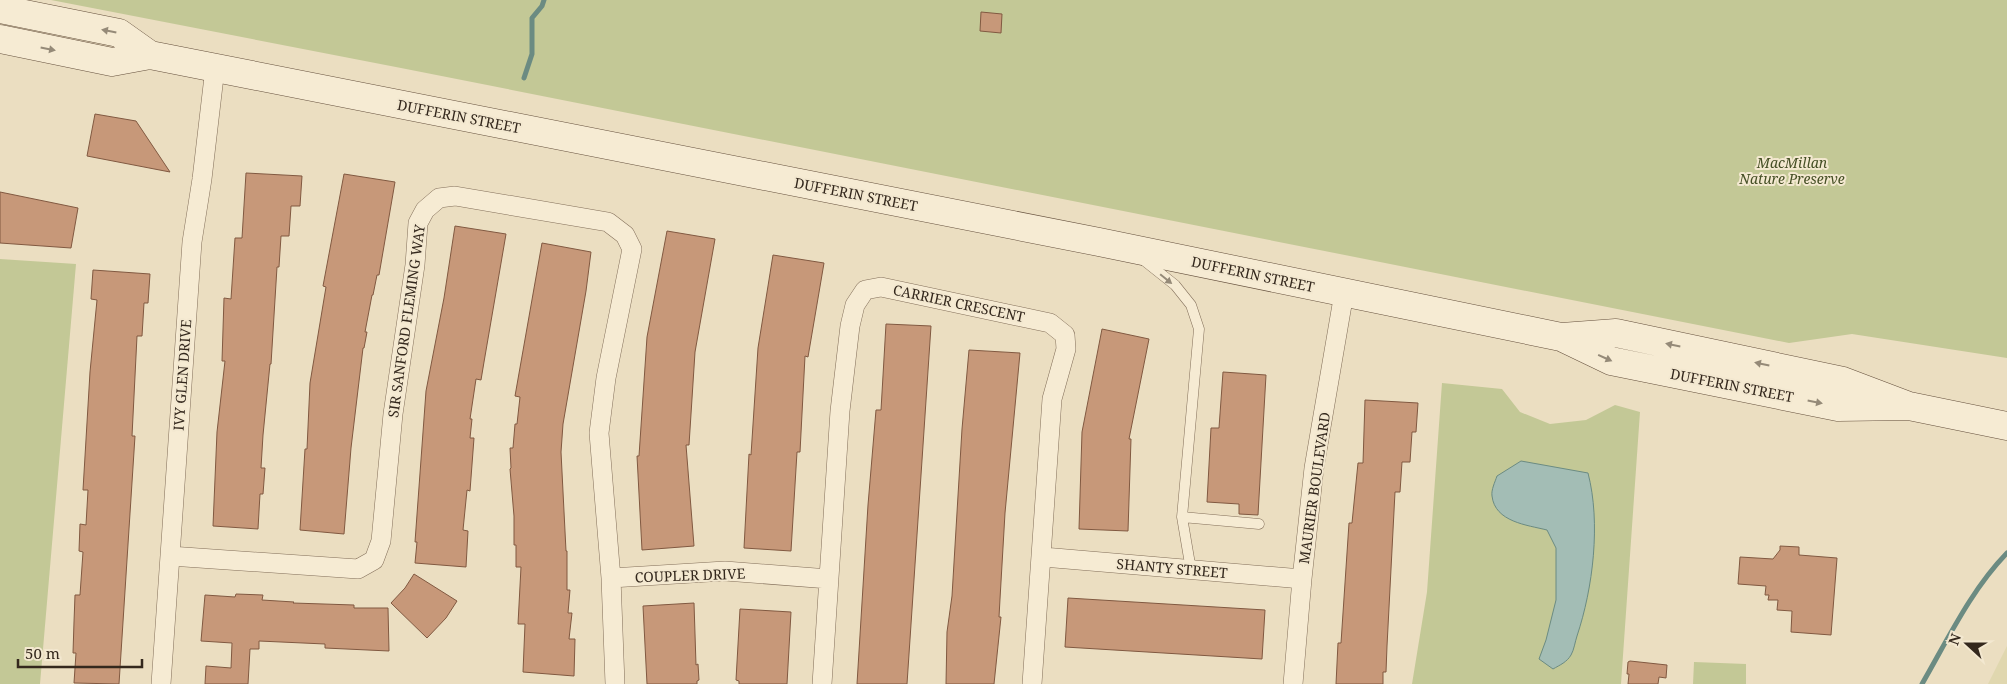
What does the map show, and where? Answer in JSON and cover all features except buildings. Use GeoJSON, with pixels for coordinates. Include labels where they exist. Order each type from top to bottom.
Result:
{"type":"FeatureCollection","features":[{"type":"Feature","properties":{"kind":"main road","name":"DUFFERIN STREET"},"geometry":{"type":"LineString","coordinates":[[0,9],[119,33],[150,55]]}},
{"type":"Feature","properties":{"kind":"main road","name":"DUFFERIN STREET"},"geometry":{"type":"LineString","coordinates":[[0,40],[112,62],[150,55],[1128,248],[1561,337],[1616,333],[1843,381],[1909,406],[2007,426]]}},
{"type":"Feature","properties":{"kind":"street","name":"IVY GLEN DRIVE"},"geometry":{"type":"LineString","coordinates":[[161,684],[191,252],[215,68]]}},
{"type":"Feature","properties":{"kind":"street","name":"SIR SANFORD FLEMING WAY"},"geometry":{"type":"LineString","coordinates":[[170,556],[358,569],[374,560],[381,541],[385,514],[392,414],[415,265],[418,223],[425,210],[439,198],[455,196],[608,222],[625,235],[632,249],[606,378],[599,433],[611,578],[614,684]]}},
{"type":"Feature","properties":{"kind":"street","name":"CARRIER CRESCENT"},"geometry":{"type":"LineString","coordinates":[[822,684],[840,411],[850,326],[855,305],[865,290],[881,287],[1050,323],[1065,335],[1066,349],[1052,399],[1032,684]]}},
{"type":"Feature","properties":{"kind":"street","name":"MAURIER BOULEVARD"},"geometry":{"type":"LineString","coordinates":[[1293,684],[1314,468],[1344,293]]}},
{"type":"Feature","properties":{"kind":"street","name":"SHANTY STREET"},"geometry":{"type":"LineString","coordinates":[[1042,557],[1302,579]]}},
{"type":"Feature","properties":{"kind":"street","name":"COUPLER DRIVE"},"geometry":{"type":"LineString","coordinates":[[611,578],[725,572],[829,579]]}},
{"type":"Feature","properties":{"kind":"lane"},"geometry":{"type":"LineString","coordinates":[[1128,248],[1174,286],[1191,305],[1199,329],[1182,518],[1191,570]]}},
{"type":"Feature","properties":{"kind":"lane"},"geometry":{"type":"LineString","coordinates":[[1182,518],[1259,524]]}},
{"type":"Feature","properties":{"kind":"shaded area"},"geometry":{"type":"Polygon","coordinates":[[[2007,646],[2007,684],[1988,684],[2007,646]]]}},
{"type":"Feature","properties":{"kind":"green space","name":"MacMillan Nature Preserve"},"geometry":{"type":"Polygon","coordinates":[[[51,0],[2007,0],[2007,358],[1852,334],[1789,343],[51,0]]]}},
{"type":"Feature","properties":{"kind":"green space"},"geometry":{"type":"Polygon","coordinates":[[[0,259],[76,264],[40,684],[0,684],[0,259]]]}},
{"type":"Feature","properties":{"kind":"green space"},"geometry":{"type":"Polygon","coordinates":[[[1442,383],[1502,389],[1520,412],[1550,424],[1586,420],[1615,405],[1640,412],[1621,684],[1412,684],[1427,592],[1442,383]]]}},
{"type":"Feature","properties":{"kind":"green space"},"geometry":{"type":"Polygon","coordinates":[[[1694,662],[1746,664],[1746,684],[1693,684],[1694,662]]]}},
{"type":"Feature","properties":{"kind":"water"},"geometry":{"type":"Polygon","coordinates":[[[1521,461],[1588,473],[1592,492],[1594,513],[1593,555],[1591,577],[1583,617],[1572,653],[1565,661],[1553,669],[1539,659],[1556,600],[1556,548],[1547,530],[1522,524],[1505,517],[1494,505],[1492,496],[1497,476],[1521,461]]]}},
{"type":"Feature","properties":{"kind":"waterway"},"geometry":{"type":"LineString","coordinates":[[524,78],[532,54],[532,18],[542,6],[544,0]]}},
{"type":"Feature","properties":{"kind":"waterway"},"geometry":{"type":"LineString","coordinates":[[1922,684],[1971,599],[1994,567],[2007,553]]}}]}
